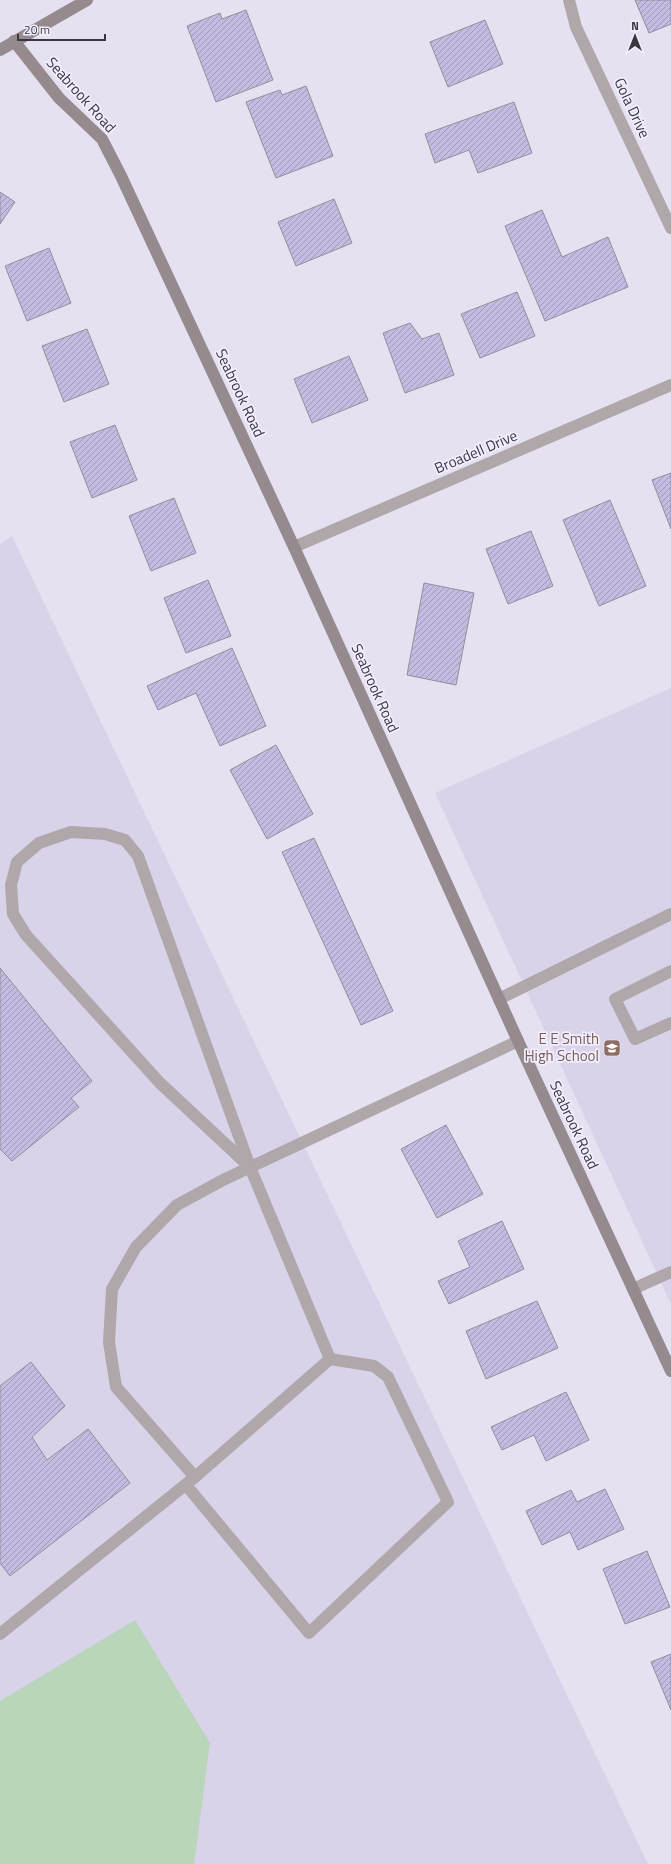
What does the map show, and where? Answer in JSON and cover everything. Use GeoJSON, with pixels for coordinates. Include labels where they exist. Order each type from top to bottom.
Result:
{"type":"FeatureCollection","features":[{"type":"Feature","properties":{"kind":"street"},"geometry":{"type":"LineString","coordinates":[[0,50],[88,0]]}},
{"type":"Feature","properties":{"kind":"street","name":"Gola Drive"},"geometry":{"type":"LineString","coordinates":[[569,0],[576,27],[671,228]]}},
{"type":"Feature","properties":{"kind":"street","name":"Seabrook Road"},"geometry":{"type":"LineString","coordinates":[[14,42],[59,98],[102,140],[141,218],[294,547],[518,1041],[671,1371]]}},
{"type":"Feature","properties":{"kind":"street","name":"Broadell Drive"},"geometry":{"type":"LineString","coordinates":[[294,547],[671,385]]}},
{"type":"Feature","properties":{"kind":"street"},"geometry":{"type":"LineString","coordinates":[[250,1167],[160,1083],[26,935],[14,914],[12,885],[17,862],[39,843],[71,832],[105,834],[125,840],[138,856],[250,1167],[330,1359]]}},
{"type":"Feature","properties":{"kind":"street"},"geometry":{"type":"LineString","coordinates":[[499,999],[671,914]]}},
{"type":"Feature","properties":{"kind":"street"},"geometry":{"type":"LineString","coordinates":[[671,971],[615,999],[635,1039],[671,1023]]}},
{"type":"Feature","properties":{"kind":"street"},"geometry":{"type":"LineString","coordinates":[[330,1359],[374,1366],[388,1376],[448,1502],[309,1633],[116,1387],[109,1342],[112,1289],[136,1247],[177,1205],[250,1167],[518,1041]]}},
{"type":"Feature","properties":{"kind":"street"},"geometry":{"type":"LineString","coordinates":[[633,1289],[671,1272]]}},
{"type":"Feature","properties":{"kind":"street"},"geometry":{"type":"LineString","coordinates":[[0,1634],[191,1481],[330,1359]]}},
{"type":"Feature","properties":{"kind":"shaded area"},"geometry":{"type":"Polygon","coordinates":[[[12,536],[648,1864],[0,1864],[0,544],[12,536]]]}},
{"type":"Feature","properties":{"kind":"shaded area","name":"E E Smith High School"},"geometry":{"type":"Polygon","coordinates":[[[671,688],[671,1304],[435,793],[671,688]]]}},
{"type":"Feature","properties":{"kind":"green space"},"geometry":{"type":"Polygon","coordinates":[[[135,1620],[210,1743],[194,1864],[0,1864],[0,1701],[135,1620]]]}},
{"type":"Feature","properties":{"kind":"building"},"geometry":{"type":"Polygon","coordinates":[[[635,0],[671,0],[671,24],[649,33],[635,0]]]}},
{"type":"Feature","properties":{"kind":"building"},"geometry":{"type":"Polygon","coordinates":[[[246,10],[273,80],[216,102],[187,26],[220,13],[222,19],[246,10]]]}},
{"type":"Feature","properties":{"kind":"building"},"geometry":{"type":"Polygon","coordinates":[[[485,20],[503,64],[448,87],[430,42],[485,20]]]}},
{"type":"Feature","properties":{"kind":"building"},"geometry":{"type":"Polygon","coordinates":[[[306,86],[333,156],[276,178],[246,102],[280,90],[282,95],[306,86]]]}},
{"type":"Feature","properties":{"kind":"building"},"geometry":{"type":"Polygon","coordinates":[[[514,102],[532,153],[478,173],[469,150],[435,163],[425,134],[514,102]]]}},
{"type":"Feature","properties":{"kind":"building"},"geometry":{"type":"Polygon","coordinates":[[[0,192],[15,202],[0,224],[0,192]]]}},
{"type":"Feature","properties":{"kind":"building"},"geometry":{"type":"Polygon","coordinates":[[[334,199],[352,243],[296,266],[278,222],[334,199]]]}},
{"type":"Feature","properties":{"kind":"building"},"geometry":{"type":"Polygon","coordinates":[[[542,210],[562,257],[608,237],[628,287],[545,321],[505,226],[542,210]]]}},
{"type":"Feature","properties":{"kind":"building"},"geometry":{"type":"Polygon","coordinates":[[[49,248],[71,303],[27,321],[5,266],[49,248]]]}},
{"type":"Feature","properties":{"kind":"building"},"geometry":{"type":"Polygon","coordinates":[[[517,292],[535,336],[480,358],[461,314],[517,292]]]}},
{"type":"Feature","properties":{"kind":"building"},"geometry":{"type":"Polygon","coordinates":[[[410,323],[422,339],[439,333],[454,375],[405,393],[383,333],[410,323]]]}},
{"type":"Feature","properties":{"kind":"building"},"geometry":{"type":"Polygon","coordinates":[[[87,329],[109,384],[64,402],[42,346],[87,329]]]}},
{"type":"Feature","properties":{"kind":"building"},"geometry":{"type":"Polygon","coordinates":[[[349,356],[368,400],[312,423],[294,379],[349,356]]]}},
{"type":"Feature","properties":{"kind":"building"},"geometry":{"type":"Polygon","coordinates":[[[115,425],[137,480],[92,498],[70,442],[115,425]]]}},
{"type":"Feature","properties":{"kind":"building"},"geometry":{"type":"Polygon","coordinates":[[[671,473],[671,529],[652,480],[671,473]]]}},
{"type":"Feature","properties":{"kind":"building"},"geometry":{"type":"Polygon","coordinates":[[[174,498],[196,553],[151,571],[129,516],[174,498]]]}},
{"type":"Feature","properties":{"kind":"building"},"geometry":{"type":"Polygon","coordinates":[[[610,500],[646,586],[599,606],[563,520],[610,500]]]}},
{"type":"Feature","properties":{"kind":"building"},"geometry":{"type":"Polygon","coordinates":[[[531,531],[553,586],[508,604],[486,549],[531,531]]]}},
{"type":"Feature","properties":{"kind":"building"},"geometry":{"type":"Polygon","coordinates":[[[208,580],[231,636],[186,653],[164,598],[208,580]]]}},
{"type":"Feature","properties":{"kind":"building"},"geometry":{"type":"Polygon","coordinates":[[[424,583],[474,593],[456,685],[407,675],[424,583]]]}},
{"type":"Feature","properties":{"kind":"building"},"geometry":{"type":"Polygon","coordinates":[[[232,648],[266,726],[220,746],[196,693],[158,710],[147,686],[232,648]]]}},
{"type":"Feature","properties":{"kind":"building"},"geometry":{"type":"Polygon","coordinates":[[[276,745],[313,814],[267,839],[230,770],[276,745]]]}},
{"type":"Feature","properties":{"kind":"building"},"geometry":{"type":"Polygon","coordinates":[[[314,838],[393,1011],[361,1025],[282,852],[314,838]]]}},
{"type":"Feature","properties":{"kind":"building"},"geometry":{"type":"Polygon","coordinates":[[[0,968],[92,1081],[71,1098],[79,1107],[12,1161],[0,1149],[0,968]]]}},
{"type":"Feature","properties":{"kind":"building"},"geometry":{"type":"Polygon","coordinates":[[[446,1125],[483,1194],[437,1218],[401,1149],[446,1125]]]}},
{"type":"Feature","properties":{"kind":"building"},"geometry":{"type":"Polygon","coordinates":[[[502,1221],[524,1269],[449,1304],[438,1281],[470,1267],[458,1241],[502,1221]]]}},
{"type":"Feature","properties":{"kind":"building"},"geometry":{"type":"Polygon","coordinates":[[[537,1301],[558,1348],[486,1379],[466,1331],[537,1301]]]}},
{"type":"Feature","properties":{"kind":"building"},"geometry":{"type":"Polygon","coordinates":[[[31,1362],[65,1406],[32,1437],[47,1460],[88,1429],[130,1483],[10,1576],[0,1563],[0,1386],[31,1362]]]}},
{"type":"Feature","properties":{"kind":"building"},"geometry":{"type":"Polygon","coordinates":[[[566,1392],[589,1440],[546,1461],[534,1435],[502,1450],[491,1427],[566,1392]]]}},
{"type":"Feature","properties":{"kind":"building"},"geometry":{"type":"Polygon","coordinates":[[[605,1489],[624,1529],[578,1550],[570,1532],[542,1545],[526,1511],[571,1490],[577,1502],[605,1489]]]}},
{"type":"Feature","properties":{"kind":"building"},"geometry":{"type":"Polygon","coordinates":[[[647,1551],[670,1607],[625,1624],[603,1569],[647,1551]]]}},
{"type":"Feature","properties":{"kind":"building"},"geometry":{"type":"Polygon","coordinates":[[[671,1654],[671,1710],[651,1662],[671,1654]]]}},
{"type":"Feature","properties":{"kind":"place","name":"E E Smith High School"},"geometry":{"type":"Point","coordinates":[612,1048]}}]}
